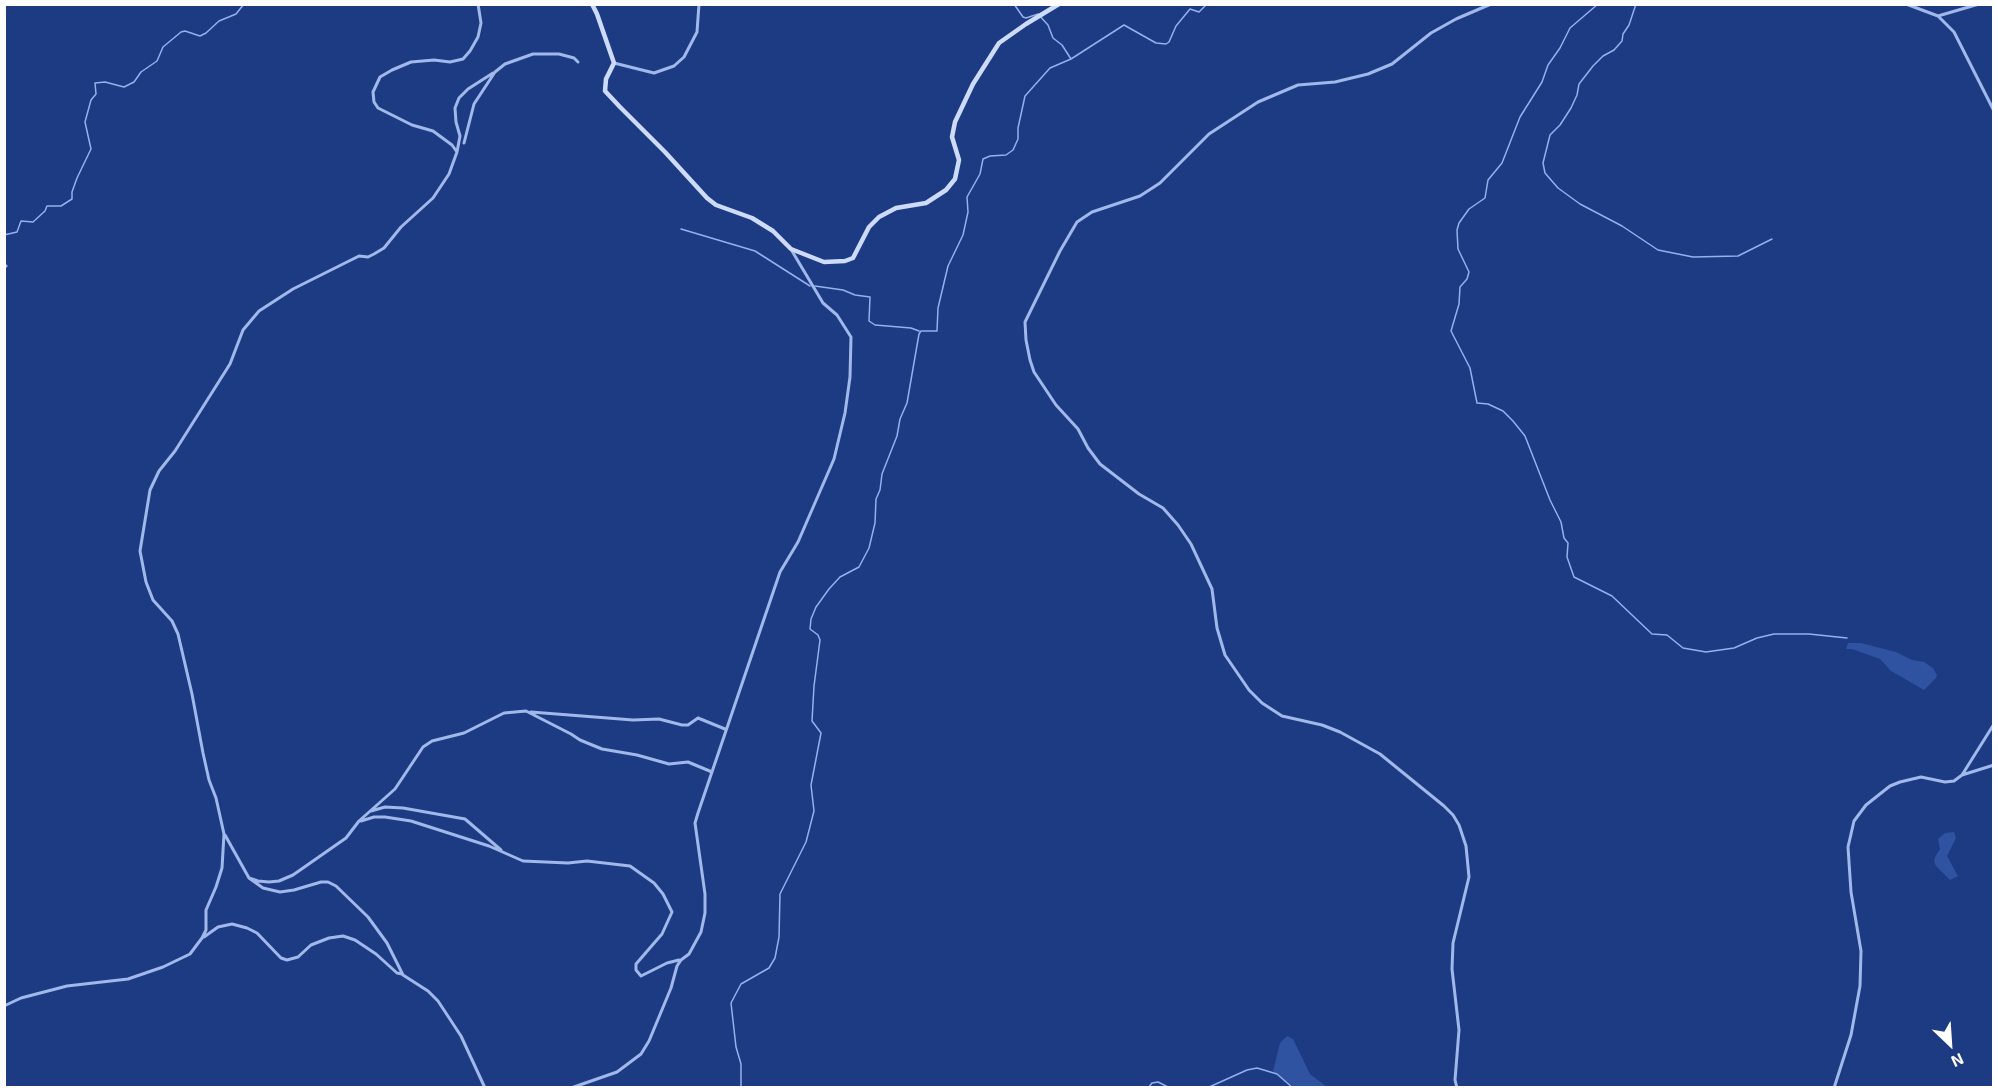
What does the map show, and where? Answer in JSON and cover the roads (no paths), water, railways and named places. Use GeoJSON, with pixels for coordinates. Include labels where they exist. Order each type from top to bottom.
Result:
{"type":"FeatureCollection","features":[{"type":"Feature","properties":{"kind":"street"},"geometry":{"type":"LineString","coordinates":[[457,152],[452,145],[433,131],[412,125],[378,108],[374,102],[373,92],[380,77],[411,62],[434,60],[450,62],[463,59],[478,36],[481,23],[478,4]]}},
{"type":"Feature","properties":{"kind":"street"},"geometry":{"type":"LineString","coordinates":[[359,821],[385,817],[411,821],[489,846],[523,861],[568,863],[587,861],[630,867],[654,883],[663,894],[672,912],[662,934],[636,964],[636,970],[641,976],[667,963],[681,960],[689,954],[701,932],[705,913],[705,894],[695,823],[780,572],[798,542],[834,459],[845,413],[850,377],[851,337],[837,315],[823,303],[811,286],[791,249],[773,231],[752,218],[716,205],[707,198],[605,91],[606,79],[614,63],[592,4]]}},
{"type":"Feature","properties":{"kind":"street"},"geometry":{"type":"LineString","coordinates":[[614,63],[654,73],[674,66],[684,57],[697,32],[699,4]]}},
{"type":"Feature","properties":{"kind":"street"},"geometry":{"type":"LineString","coordinates":[[1456,1088],[1459,1030],[1452,969],[1453,943],[1469,877],[1466,846],[1459,825],[1444,806],[1380,754],[1322,725],[1282,716],[1262,703],[1249,690],[1225,655],[1217,628],[1212,589],[1191,544],[1163,508],[1139,494],[1100,464],[1088,448],[1078,429],[1056,405],[1034,372],[1026,340],[1025,322],[1077,222],[1092,212],[1140,196],[1160,183],[1209,134],[1258,102],[1298,86],[1335,82],[1368,74],[1392,64],[1431,33],[1491,4]]}},
{"type":"Feature","properties":{"kind":"street"},"geometry":{"type":"LineString","coordinates":[[1906,4],[1938,16],[1954,32],[1994,111]]}},
{"type":"Feature","properties":{"kind":"street"},"geometry":{"type":"LineString","coordinates":[[1938,16],[1979,4]]}},
{"type":"Feature","properties":{"kind":"street"},"geometry":{"type":"LineString","coordinates":[[791,249],[824,262],[845,261],[853,258],[869,227],[879,217],[896,208],[926,202],[946,190],[954,179],[959,160],[952,137],[955,122],[973,84],[999,43],[1058,5]]}},
{"type":"Feature","properties":{"kind":"street"},"geometry":{"type":"LineString","coordinates":[[4,1006],[21,998],[68,986],[128,979],[163,967],[190,954],[206,930],[206,910],[222,868],[224,834],[207,771],[178,634],[172,621],[153,600],[146,582],[140,551],[150,490],[159,471],[176,451],[230,364],[243,330],[259,311],[293,289],[359,256],[368,257],[384,248],[401,227],[433,198],[449,174],[457,152],[460,136],[455,108],[463,93],[505,63],[516,58],[533,54],[559,54],[574,58],[578,62]]}},
{"type":"Feature","properties":{"kind":"street"},"geometry":{"type":"LineString","coordinates":[[464,142],[474,104],[495,72]]}},
{"type":"Feature","properties":{"kind":"street"},"geometry":{"type":"LineString","coordinates":[[1994,290],[1994,302]]}},
{"type":"Feature","properties":{"kind":"street"},"geometry":{"type":"LineString","coordinates":[[249,878],[269,882],[279,881],[293,875],[346,838],[369,811],[395,789],[423,747],[432,741],[464,733],[504,713],[526,711],[633,720],[659,719],[682,725],[688,725],[698,718],[725,729]]}},
{"type":"Feature","properties":{"kind":"street"},"geometry":{"type":"LineString","coordinates":[[526,711],[580,741],[602,749],[638,754],[669,764],[688,762],[712,772]]}},
{"type":"Feature","properties":{"kind":"street"},"geometry":{"type":"LineString","coordinates":[[1962,776],[1994,724]]}},
{"type":"Feature","properties":{"kind":"street"},"geometry":{"type":"LineString","coordinates":[[1834,1088],[1851,1035],[1860,986],[1861,951],[1851,892],[1848,847],[1854,821],[1866,805],[1890,786],[1900,782],[1920,777],[1945,782],[1954,781],[1994,765]]}},
{"type":"Feature","properties":{"kind":"street"},"geometry":{"type":"LineString","coordinates":[[369,811],[385,807],[403,808],[465,819],[505,853]]}},
{"type":"Feature","properties":{"kind":"street"},"geometry":{"type":"LineString","coordinates":[[224,834],[249,878],[263,888],[280,892],[321,882],[336,885],[368,917],[387,943],[403,975]]}},
{"type":"Feature","properties":{"kind":"street"},"geometry":{"type":"LineString","coordinates":[[202,938],[218,927],[232,924],[257,933],[281,958],[286,960],[297,957],[311,945],[328,938],[343,936],[355,940],[376,954],[397,973],[428,991],[444,1009],[462,1036],[484,1088]]}},
{"type":"Feature","properties":{"kind":"street"},"geometry":{"type":"LineString","coordinates":[[571,1088],[617,1072],[641,1054],[649,1041],[681,960]]}},
{"type":"Feature","properties":{"kind":"waterway"},"geometry":{"type":"LineString","coordinates":[[4,235],[17,232],[21,221],[33,222],[47,206],[61,206],[72,199],[77,178],[91,149],[85,122],[91,100],[96,94],[95,83],[105,82],[124,87],[134,82],[141,72],[157,61],[163,47],[181,32],[185,31],[200,36],[219,21],[236,14],[244,4]]}},
{"type":"Feature","properties":{"kind":"waterway"},"geometry":{"type":"LineString","coordinates":[[1014,4],[1023,17],[1038,14],[1048,25],[1053,38],[1062,45],[1071,59]]}},
{"type":"Feature","properties":{"kind":"waterway"},"geometry":{"type":"LineString","coordinates":[[741,1088],[741,1064],[736,1047],[731,1003],[741,984],[769,968],[775,958],[779,937],[780,894],[806,842],[814,811],[811,785],[821,733],[812,721],[820,640],[818,635],[810,629],[811,619],[816,607],[829,589],[840,577],[859,567],[869,548],[875,523],[876,499],[882,474],[907,403],[919,334],[921,331],[937,331],[938,308],[948,266],[963,235],[968,212],[967,197],[980,174],[983,159],[1006,155],[1013,150],[1018,139],[1025,96],[1050,68],[1071,59],[1124,25],[1156,43],[1166,44],[1176,26],[1190,9],[1199,12],[1207,4]]}},
{"type":"Feature","properties":{"kind":"waterway"},"geometry":{"type":"LineString","coordinates":[[1598,4],[1570,28],[1548,65],[1542,82],[1520,117],[1502,163],[1488,180],[1485,198],[1469,209],[1459,223],[1458,249],[1469,272],[1467,279],[1460,287],[1459,304],[1451,331],[1470,368],[1477,403],[1488,404],[1503,411],[1525,436],[1561,522],[1564,538],[1568,543],[1567,557],[1574,577],[1612,596],[1652,634],[1667,635],[1683,648],[1706,652],[1734,648],[1757,638],[1774,634],[1809,634],[1847,638]]}},
{"type":"Feature","properties":{"kind":"waterway"},"geometry":{"type":"LineString","coordinates":[[1636,4],[1622,41],[1614,50],[1603,56],[1579,84],[1571,108],[1550,135],[1543,163],[1545,173],[1558,188],[1580,204],[1622,226],[1658,250],[1693,257],[1738,256],[1772,239]]}},
{"type":"Feature","properties":{"kind":"waterway"},"geometry":{"type":"LineString","coordinates":[[681,229],[755,251],[810,286]]}},
{"type":"Feature","properties":{"kind":"waterway"},"geometry":{"type":"LineString","coordinates":[[4,263],[7,266],[4,269]]}},
{"type":"Feature","properties":{"kind":"waterway"},"geometry":{"type":"LineString","coordinates":[[815,286],[870,297],[869,321],[875,325],[911,328],[919,331]]}},
{"type":"Feature","properties":{"kind":"waterway"},"geometry":{"type":"LineString","coordinates":[[1207,1088],[1247,1070],[1257,1068],[1277,1074],[1293,1088]]}},
{"type":"Feature","properties":{"kind":"waterway"},"geometry":{"type":"LineString","coordinates":[[1148,1088],[1152,1083],[1158,1082],[1170,1088]]}}]}
